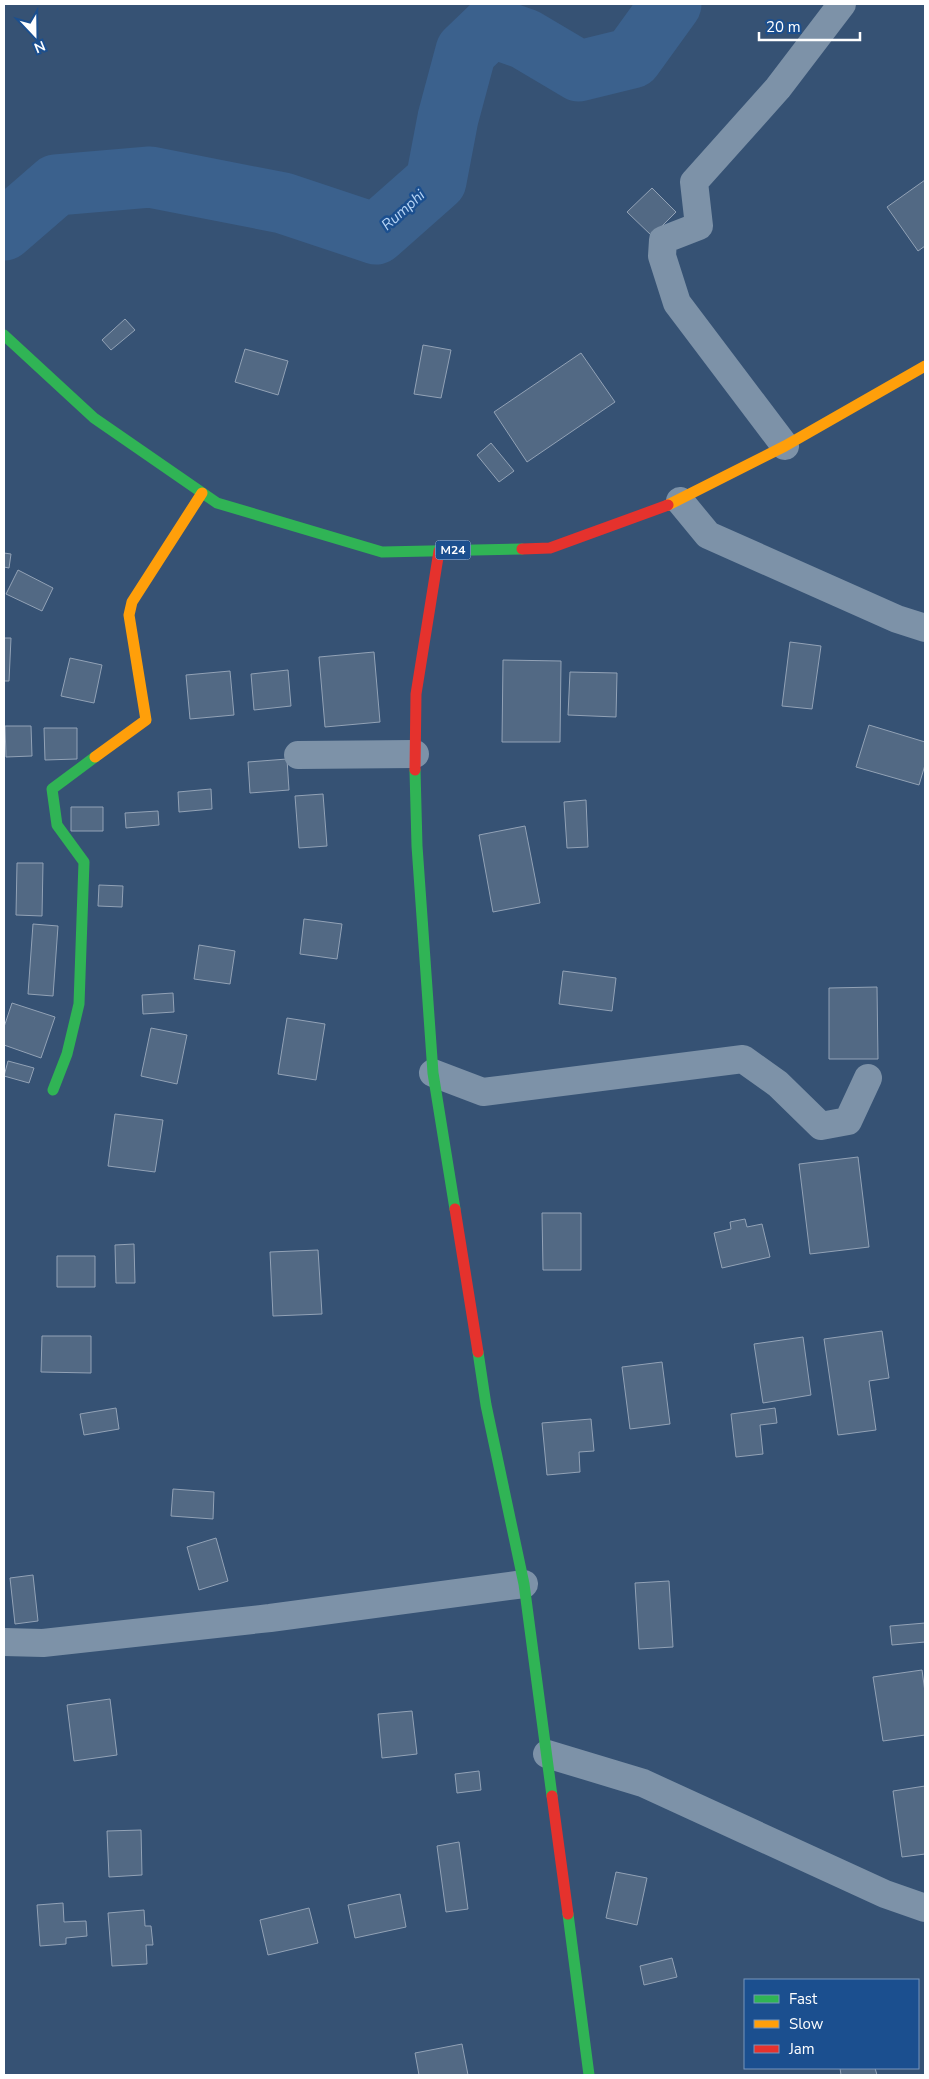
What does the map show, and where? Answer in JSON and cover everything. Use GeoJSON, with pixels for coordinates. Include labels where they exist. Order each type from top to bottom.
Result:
{"type":"FeatureCollection","features":[{"type":"Feature","properties":{"kind":"street"},"geometry":{"type":"LineString","coordinates":[[785,446],[677,303],[662,256],[663,240],[699,226],[694,182],[778,88],[842,4]]}},
{"type":"Feature","properties":{"kind":"street","name":"M24"},"geometry":{"type":"LineString","coordinates":[[4,335],[94,418],[217,504],[382,552],[550,548],[680,501],[785,446],[925,366]]}},
{"type":"Feature","properties":{"kind":"street"},"geometry":{"type":"LineString","coordinates":[[53,1090],[67,1054],[79,1004],[84,862],[57,825],[52,789],[146,720],[129,615],[132,602],[202,493]]}},
{"type":"Feature","properties":{"kind":"street"},"geometry":{"type":"LineString","coordinates":[[680,501],[708,535],[897,618],[925,628]]}},
{"type":"Feature","properties":{"kind":"street"},"geometry":{"type":"LineString","coordinates":[[439,550],[416,694],[415,754],[417,846],[433,1073],[486,1405],[524,1584],[589,2075]]}},
{"type":"Feature","properties":{"kind":"street"},"geometry":{"type":"LineString","coordinates":[[298,755],[415,754]]}},
{"type":"Feature","properties":{"kind":"street"},"geometry":{"type":"LineString","coordinates":[[433,1073],[483,1092],[743,1059],[778,1084],[821,1126],[848,1120],[868,1078]]}},
{"type":"Feature","properties":{"kind":"street"},"geometry":{"type":"LineString","coordinates":[[4,1642],[43,1643],[102,1637],[270,1618],[524,1584]]}},
{"type":"Feature","properties":{"kind":"street"},"geometry":{"type":"LineString","coordinates":[[547,1754],[643,1783],[885,1894],[925,1908]]}},
{"type":"Feature","properties":{"kind":"building"},"geometry":{"type":"Polygon","coordinates":[[[925,180],[925,246],[918,251],[887,207],[925,180]]]}},
{"type":"Feature","properties":{"kind":"building"},"geometry":{"type":"Polygon","coordinates":[[[652,188],[676,212],[652,236],[627,212],[652,188]]]}},
{"type":"Feature","properties":{"kind":"building"},"geometry":{"type":"Polygon","coordinates":[[[125,319],[135,330],[111,350],[102,340],[125,319]]]}},
{"type":"Feature","properties":{"kind":"building"},"geometry":{"type":"Polygon","coordinates":[[[423,345],[451,350],[441,398],[414,394],[423,345]]]}},
{"type":"Feature","properties":{"kind":"building"},"geometry":{"type":"Polygon","coordinates":[[[245,349],[288,361],[278,395],[235,382],[245,349]]]}},
{"type":"Feature","properties":{"kind":"building"},"geometry":{"type":"Polygon","coordinates":[[[581,353],[615,402],[527,462],[494,412],[581,353]]]}},
{"type":"Feature","properties":{"kind":"building"},"geometry":{"type":"Polygon","coordinates":[[[491,443],[514,471],[499,482],[477,455],[491,443]]]}},
{"type":"Feature","properties":{"kind":"building"},"geometry":{"type":"Polygon","coordinates":[[[4,553],[11,554],[9,568],[4,567],[4,553]]]}},
{"type":"Feature","properties":{"kind":"building"},"geometry":{"type":"Polygon","coordinates":[[[18,570],[53,588],[42,611],[6,594],[18,570]]]}},
{"type":"Feature","properties":{"kind":"building"},"geometry":{"type":"Polygon","coordinates":[[[4,638],[11,638],[9,681],[4,681],[4,638]]]}},
{"type":"Feature","properties":{"kind":"building"},"geometry":{"type":"Polygon","coordinates":[[[790,642],[821,646],[812,709],[782,706],[790,642]]]}},
{"type":"Feature","properties":{"kind":"building"},"geometry":{"type":"Polygon","coordinates":[[[374,652],[380,722],[325,727],[319,657],[374,652]]]}},
{"type":"Feature","properties":{"kind":"building"},"geometry":{"type":"Polygon","coordinates":[[[70,658],[102,665],[94,703],[61,696],[70,658]]]}},
{"type":"Feature","properties":{"kind":"building"},"geometry":{"type":"Polygon","coordinates":[[[503,660],[561,661],[560,742],[502,742],[503,660]]]}},
{"type":"Feature","properties":{"kind":"building"},"geometry":{"type":"Polygon","coordinates":[[[288,670],[291,706],[254,710],[251,674],[288,670]]]}},
{"type":"Feature","properties":{"kind":"building"},"geometry":{"type":"Polygon","coordinates":[[[230,671],[234,715],[190,719],[186,675],[230,671]]]}},
{"type":"Feature","properties":{"kind":"building"},"geometry":{"type":"Polygon","coordinates":[[[570,672],[617,673],[616,717],[568,715],[570,672]]]}},
{"type":"Feature","properties":{"kind":"building"},"geometry":{"type":"Polygon","coordinates":[[[869,725],[925,742],[925,765],[919,785],[856,767],[869,725]]]}},
{"type":"Feature","properties":{"kind":"building"},"geometry":{"type":"Polygon","coordinates":[[[5,726],[31,726],[32,756],[6,757],[5,726]]]}},
{"type":"Feature","properties":{"kind":"building"},"geometry":{"type":"Polygon","coordinates":[[[44,728],[77,728],[77,759],[45,760],[44,728]]]}},
{"type":"Feature","properties":{"kind":"building"},"geometry":{"type":"Polygon","coordinates":[[[287,759],[289,790],[250,793],[248,762],[287,759]]]}},
{"type":"Feature","properties":{"kind":"building"},"geometry":{"type":"Polygon","coordinates":[[[211,789],[212,809],[179,812],[178,792],[211,789]]]}},
{"type":"Feature","properties":{"kind":"building"},"geometry":{"type":"Polygon","coordinates":[[[323,794],[327,846],[299,848],[295,796],[323,794]]]}},
{"type":"Feature","properties":{"kind":"building"},"geometry":{"type":"Polygon","coordinates":[[[586,800],[588,847],[567,848],[564,802],[586,800]]]}},
{"type":"Feature","properties":{"kind":"building"},"geometry":{"type":"Polygon","coordinates":[[[71,807],[103,807],[103,831],[71,831],[71,807]]]}},
{"type":"Feature","properties":{"kind":"building"},"geometry":{"type":"Polygon","coordinates":[[[158,811],[159,825],[126,828],[125,813],[158,811]]]}},
{"type":"Feature","properties":{"kind":"building"},"geometry":{"type":"Polygon","coordinates":[[[525,826],[540,903],[493,912],[479,835],[525,826]]]}},
{"type":"Feature","properties":{"kind":"building"},"geometry":{"type":"Polygon","coordinates":[[[17,863],[43,863],[42,916],[16,915],[17,863]]]}},
{"type":"Feature","properties":{"kind":"building"},"geometry":{"type":"Polygon","coordinates":[[[99,885],[123,886],[122,907],[98,906],[99,885]]]}},
{"type":"Feature","properties":{"kind":"building"},"geometry":{"type":"Polygon","coordinates":[[[304,919],[342,924],[337,959],[300,954],[304,919]]]}},
{"type":"Feature","properties":{"kind":"building"},"geometry":{"type":"Polygon","coordinates":[[[33,924],[58,926],[53,996],[28,994],[33,924]]]}},
{"type":"Feature","properties":{"kind":"building"},"geometry":{"type":"Polygon","coordinates":[[[199,945],[235,951],[230,984],[194,979],[199,945]]]}},
{"type":"Feature","properties":{"kind":"building"},"geometry":{"type":"Polygon","coordinates":[[[563,971],[616,978],[612,1011],[559,1004],[563,971]]]}},
{"type":"Feature","properties":{"kind":"building"},"geometry":{"type":"Polygon","coordinates":[[[877,987],[878,1059],[829,1059],[829,988],[877,987]]]}},
{"type":"Feature","properties":{"kind":"building"},"geometry":{"type":"Polygon","coordinates":[[[173,993],[174,1012],[143,1014],[142,995],[173,993]]]}},
{"type":"Feature","properties":{"kind":"building"},"geometry":{"type":"Polygon","coordinates":[[[12,1003],[55,1017],[41,1058],[4,1045],[4,1027],[12,1003]]]}},
{"type":"Feature","properties":{"kind":"building"},"geometry":{"type":"Polygon","coordinates":[[[287,1018],[325,1024],[316,1080],[278,1074],[287,1018]]]}},
{"type":"Feature","properties":{"kind":"building"},"geometry":{"type":"Polygon","coordinates":[[[151,1028],[187,1035],[177,1084],[141,1076],[151,1028]]]}},
{"type":"Feature","properties":{"kind":"building"},"geometry":{"type":"Polygon","coordinates":[[[8,1061],[34,1068],[29,1083],[4,1076],[8,1061]]]}},
{"type":"Feature","properties":{"kind":"building"},"geometry":{"type":"Polygon","coordinates":[[[115,1114],[163,1120],[155,1172],[108,1166],[115,1114]]]}},
{"type":"Feature","properties":{"kind":"building"},"geometry":{"type":"Polygon","coordinates":[[[858,1157],[869,1247],[810,1254],[799,1164],[858,1157]]]}},
{"type":"Feature","properties":{"kind":"building"},"geometry":{"type":"Polygon","coordinates":[[[542,1213],[581,1213],[581,1270],[543,1270],[542,1213]]]}},
{"type":"Feature","properties":{"kind":"building"},"geometry":{"type":"Polygon","coordinates":[[[745,1219],[747,1227],[762,1224],[770,1257],[722,1268],[714,1233],[731,1229],[730,1222],[745,1219]]]}},
{"type":"Feature","properties":{"kind":"building"},"geometry":{"type":"Polygon","coordinates":[[[134,1244],[135,1283],[116,1283],[115,1245],[134,1244]]]}},
{"type":"Feature","properties":{"kind":"building"},"geometry":{"type":"Polygon","coordinates":[[[318,1250],[322,1314],[273,1316],[270,1252],[318,1250]]]}},
{"type":"Feature","properties":{"kind":"building"},"geometry":{"type":"Polygon","coordinates":[[[57,1256],[95,1256],[95,1287],[57,1287],[57,1256]]]}},
{"type":"Feature","properties":{"kind":"building"},"geometry":{"type":"Polygon","coordinates":[[[882,1331],[889,1378],[869,1381],[876,1430],[838,1435],[824,1339],[882,1331]]]}},
{"type":"Feature","properties":{"kind":"building"},"geometry":{"type":"Polygon","coordinates":[[[42,1336],[91,1336],[91,1373],[41,1372],[42,1336]]]}},
{"type":"Feature","properties":{"kind":"building"},"geometry":{"type":"Polygon","coordinates":[[[803,1337],[811,1395],[763,1403],[754,1344],[803,1337]]]}},
{"type":"Feature","properties":{"kind":"building"},"geometry":{"type":"Polygon","coordinates":[[[662,1362],[670,1424],[630,1429],[622,1367],[662,1362]]]}},
{"type":"Feature","properties":{"kind":"building"},"geometry":{"type":"Polygon","coordinates":[[[116,1408],[119,1429],[84,1435],[80,1414],[116,1408]]]}},
{"type":"Feature","properties":{"kind":"building"},"geometry":{"type":"Polygon","coordinates":[[[775,1408],[777,1423],[760,1425],[763,1454],[736,1457],[731,1414],[775,1408]]]}},
{"type":"Feature","properties":{"kind":"building"},"geometry":{"type":"Polygon","coordinates":[[[591,1419],[594,1451],[579,1452],[580,1472],[547,1475],[542,1423],[591,1419]]]}},
{"type":"Feature","properties":{"kind":"building"},"geometry":{"type":"Polygon","coordinates":[[[173,1489],[214,1492],[213,1519],[171,1516],[173,1489]]]}},
{"type":"Feature","properties":{"kind":"building"},"geometry":{"type":"Polygon","coordinates":[[[216,1538],[228,1581],[199,1590],[187,1547],[216,1538]]]}},
{"type":"Feature","properties":{"kind":"building"},"geometry":{"type":"Polygon","coordinates":[[[33,1575],[38,1621],[15,1624],[10,1578],[33,1575]]]}},
{"type":"Feature","properties":{"kind":"building"},"geometry":{"type":"Polygon","coordinates":[[[669,1581],[673,1647],[639,1649],[635,1583],[669,1581]]]}},
{"type":"Feature","properties":{"kind":"building"},"geometry":{"type":"Polygon","coordinates":[[[925,1623],[925,1642],[892,1645],[890,1626],[925,1623]]]}},
{"type":"Feature","properties":{"kind":"building"},"geometry":{"type":"Polygon","coordinates":[[[922,1670],[925,1692],[925,1735],[883,1741],[873,1677],[922,1670]]]}},
{"type":"Feature","properties":{"kind":"building"},"geometry":{"type":"Polygon","coordinates":[[[110,1699],[117,1755],[74,1761],[67,1705],[110,1699]]]}},
{"type":"Feature","properties":{"kind":"building"},"geometry":{"type":"Polygon","coordinates":[[[412,1711],[417,1754],[382,1758],[378,1714],[412,1711]]]}},
{"type":"Feature","properties":{"kind":"building"},"geometry":{"type":"Polygon","coordinates":[[[479,1771],[481,1790],[457,1793],[455,1774],[479,1771]]]}},
{"type":"Feature","properties":{"kind":"building"},"geometry":{"type":"Polygon","coordinates":[[[925,1786],[925,1854],[902,1857],[893,1791],[925,1786]]]}},
{"type":"Feature","properties":{"kind":"building"},"geometry":{"type":"Polygon","coordinates":[[[141,1830],[142,1875],[109,1877],[107,1831],[141,1830]]]}},
{"type":"Feature","properties":{"kind":"building"},"geometry":{"type":"Polygon","coordinates":[[[459,1842],[468,1909],[446,1912],[437,1846],[459,1842]]]}},
{"type":"Feature","properties":{"kind":"building"},"geometry":{"type":"Polygon","coordinates":[[[616,1872],[647,1878],[637,1925],[606,1918],[616,1872]]]}},
{"type":"Feature","properties":{"kind":"building"},"geometry":{"type":"Polygon","coordinates":[[[400,1894],[406,1927],[355,1938],[348,1905],[400,1894]]]}},
{"type":"Feature","properties":{"kind":"building"},"geometry":{"type":"Polygon","coordinates":[[[63,1903],[64,1922],[86,1921],[87,1936],[66,1938],[66,1944],[40,1946],[37,1905],[63,1903]]]}},
{"type":"Feature","properties":{"kind":"building"},"geometry":{"type":"Polygon","coordinates":[[[309,1908],[318,1943],[268,1955],[260,1920],[309,1908]]]}},
{"type":"Feature","properties":{"kind":"building"},"geometry":{"type":"Polygon","coordinates":[[[144,1910],[145,1926],[151,1926],[153,1945],[146,1945],[147,1964],[112,1966],[108,1913],[144,1910]]]}},
{"type":"Feature","properties":{"kind":"building"},"geometry":{"type":"Polygon","coordinates":[[[672,1958],[677,1977],[644,1985],[640,1966],[672,1958]]]}},
{"type":"Feature","properties":{"kind":"building"},"geometry":{"type":"Polygon","coordinates":[[[462,2044],[468,2075],[419,2075],[415,2053],[462,2044]]]}},
{"type":"Feature","properties":{"kind":"building"},"geometry":{"type":"Polygon","coordinates":[[[840,2069],[875,2069],[877,2075],[841,2075],[840,2069]]]}},
{"type":"Feature","properties":{"kind":"waterway","name":"Rumphi"},"geometry":{"type":"LineString","coordinates":[[4,230],[56,185],[150,177],[283,203],[376,234],[436,181],[448,118],[466,51],[491,27],[525,39],[579,71],[632,58],[671,4]]}},
{"type":"Feature","properties":{"kind":"traffic: fast"},"geometry":{"type":"LineString","coordinates":[[4,335],[94,418],[217,503],[382,552],[522,549]]}},
{"type":"Feature","properties":{"kind":"traffic: fast"},"geometry":{"type":"LineString","coordinates":[[53,1090],[67,1054],[79,1004],[84,862],[57,825],[52,789],[95,757]]}},
{"type":"Feature","properties":{"kind":"traffic: fast"},"geometry":{"type":"LineString","coordinates":[[415,770],[417,846],[433,1073],[455,1209]]}},
{"type":"Feature","properties":{"kind":"traffic: fast"},"geometry":{"type":"LineString","coordinates":[[478,1352],[486,1405],[524,1584],[552,1796]]}},
{"type":"Feature","properties":{"kind":"traffic: fast"},"geometry":{"type":"LineString","coordinates":[[568,1914],[589,2075]]}},
{"type":"Feature","properties":{"kind":"traffic: slow"},"geometry":{"type":"LineString","coordinates":[[668,505],[785,446],[925,366]]}},
{"type":"Feature","properties":{"kind":"traffic: slow"},"geometry":{"type":"LineString","coordinates":[[95,757],[146,720],[129,615],[132,602],[202,493]]}},
{"type":"Feature","properties":{"kind":"traffic: jam"},"geometry":{"type":"LineString","coordinates":[[522,549],[550,548],[668,505]]}},
{"type":"Feature","properties":{"kind":"traffic: jam"},"geometry":{"type":"LineString","coordinates":[[415,770],[416,694],[439,551]]}},
{"type":"Feature","properties":{"kind":"traffic: jam"},"geometry":{"type":"LineString","coordinates":[[455,1209],[478,1352]]}},
{"type":"Feature","properties":{"kind":"traffic: jam"},"geometry":{"type":"LineString","coordinates":[[552,1796],[568,1914]]}}]}
